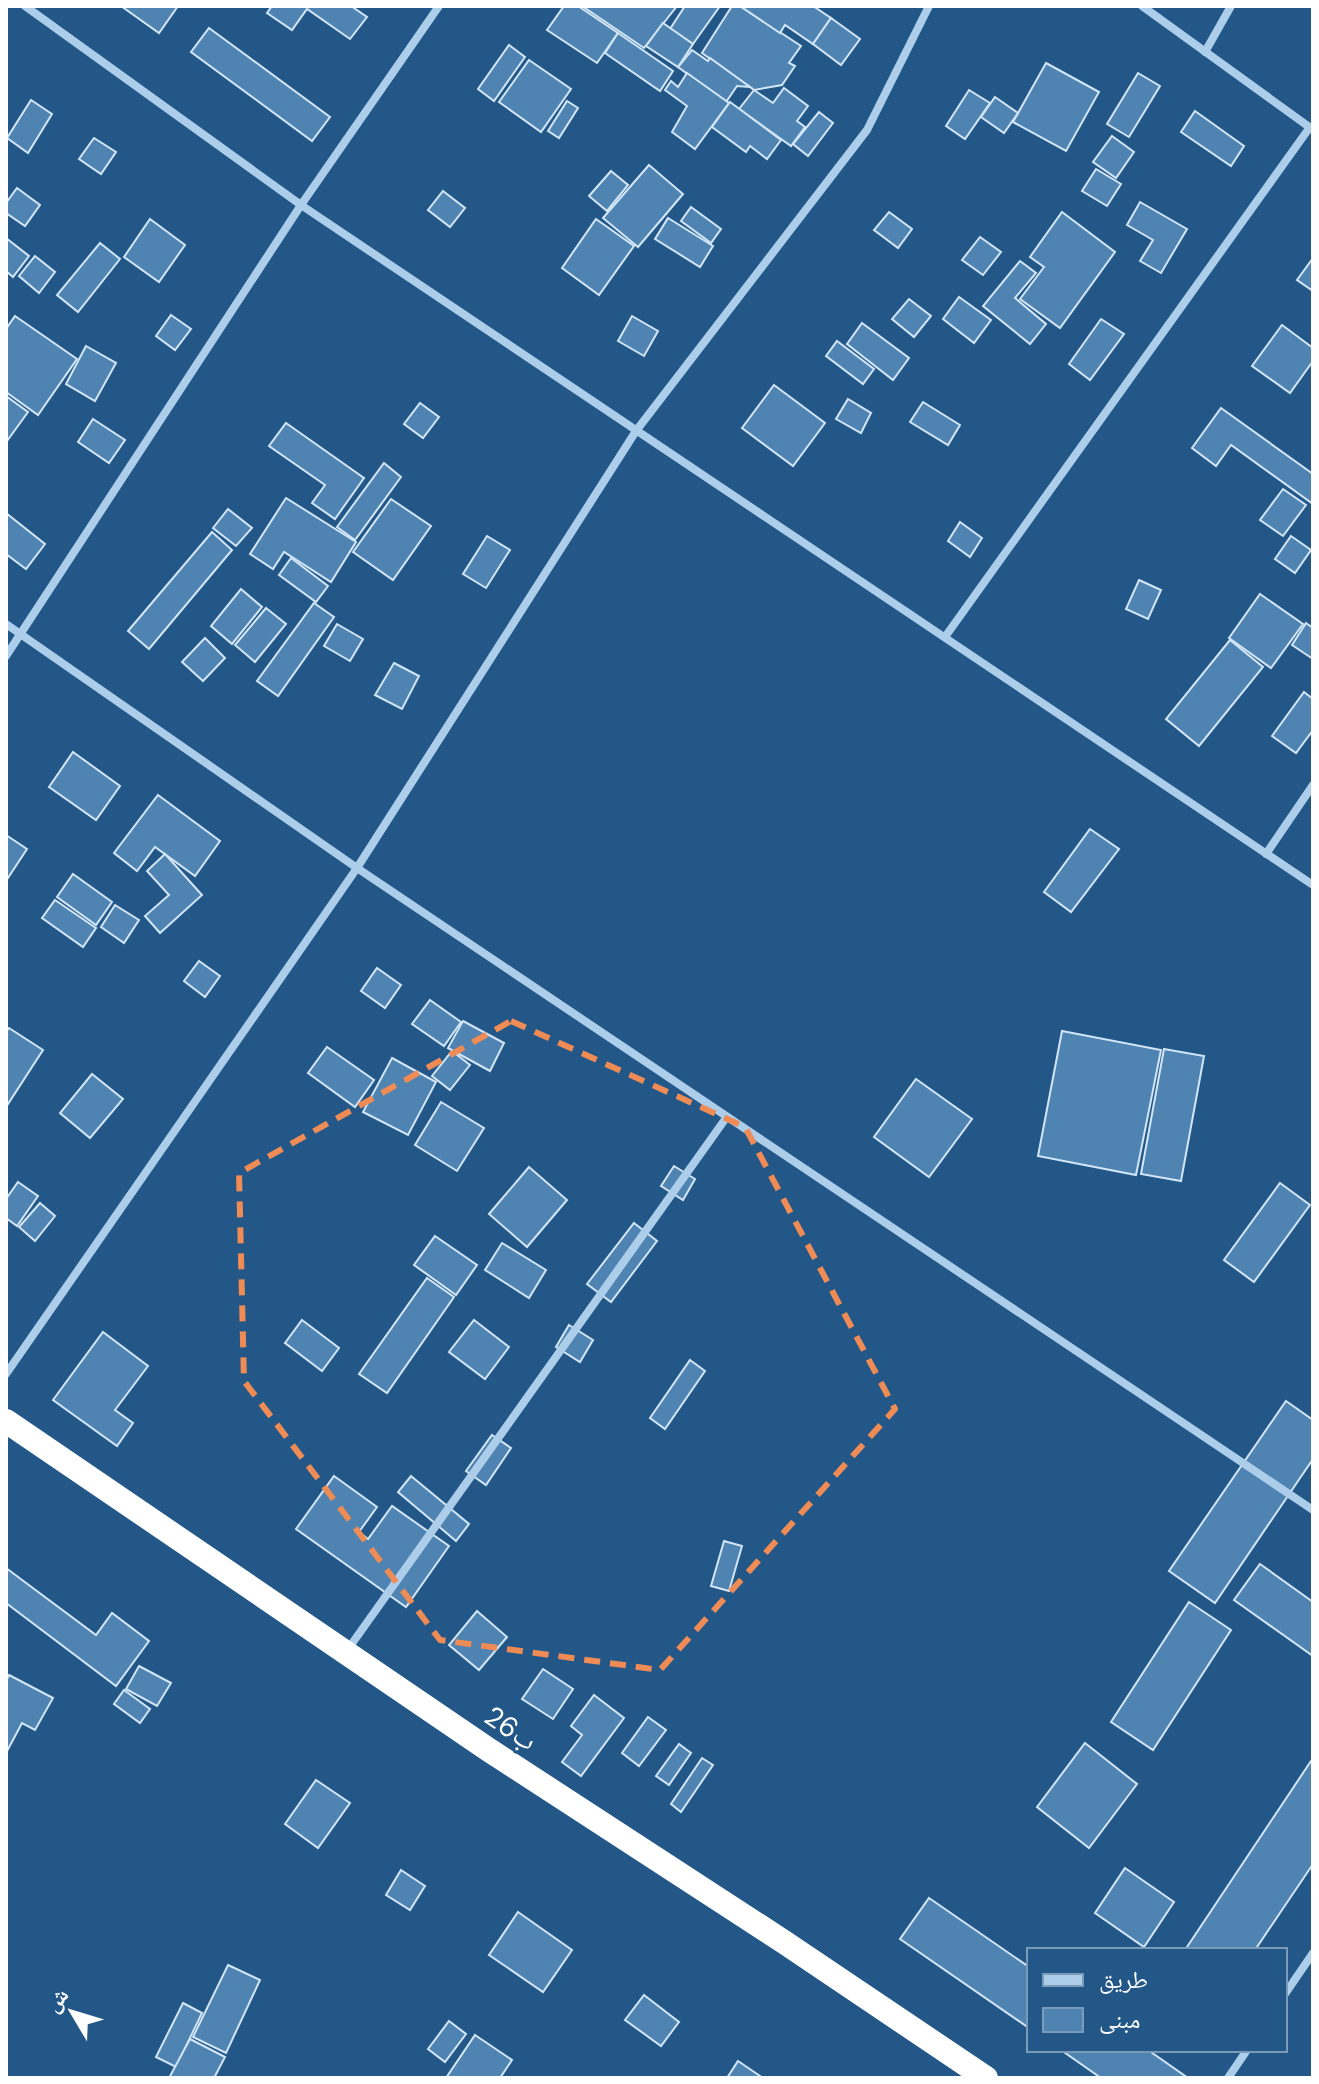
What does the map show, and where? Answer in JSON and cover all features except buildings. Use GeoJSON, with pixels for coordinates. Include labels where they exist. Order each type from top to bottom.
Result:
{"type":"FeatureCollection","features":[{"type":"Feature","properties":{"kind":"highway","name":"26ب"},"geometry":{"type":"LineString","coordinates":[[6,1421],[346,1653],[986,2078]]}},
{"type":"Feature","properties":{"kind":"street"},"geometry":{"type":"LineString","coordinates":[[25,6],[301,205],[1313,885]]}},
{"type":"Feature","properties":{"kind":"street"},"geometry":{"type":"LineString","coordinates":[[6,656],[301,205],[439,6]]}},
{"type":"Feature","properties":{"kind":"street"},"geometry":{"type":"LineString","coordinates":[[6,1374],[357,868],[636,431],[867,130],[929,6]]}},
{"type":"Feature","properties":{"kind":"street"},"geometry":{"type":"LineString","coordinates":[[945,637],[1311,128],[1142,6]]}},
{"type":"Feature","properties":{"kind":"street"},"geometry":{"type":"LineString","coordinates":[[1205,52],[1231,6]]}},
{"type":"Feature","properties":{"kind":"street"},"geometry":{"type":"LineString","coordinates":[[6,624],[357,868],[1313,1510]]}},
{"type":"Feature","properties":{"kind":"street"},"geometry":{"type":"LineString","coordinates":[[1266,854],[1313,785]]}},
{"type":"Feature","properties":{"kind":"street"},"geometry":{"type":"LineString","coordinates":[[346,1653],[726,1118]]}},
{"type":"Feature","properties":{"kind":"street"},"geometry":{"type":"LineString","coordinates":[[1287,1991],[1313,1953]]}},
{"type":"Feature","properties":{"kind":"street"},"geometry":{"type":"LineString","coordinates":[[1228,2078],[1246,2052]]}},
{"type":"Feature","properties":{"kind":"highlighted area"},"geometry":{"type":"Polygon","coordinates":[[[511,1021],[745,1127],[895,1409],[660,1670],[440,1640],[244,1381],[239,1173],[511,1021]]]}}]}
